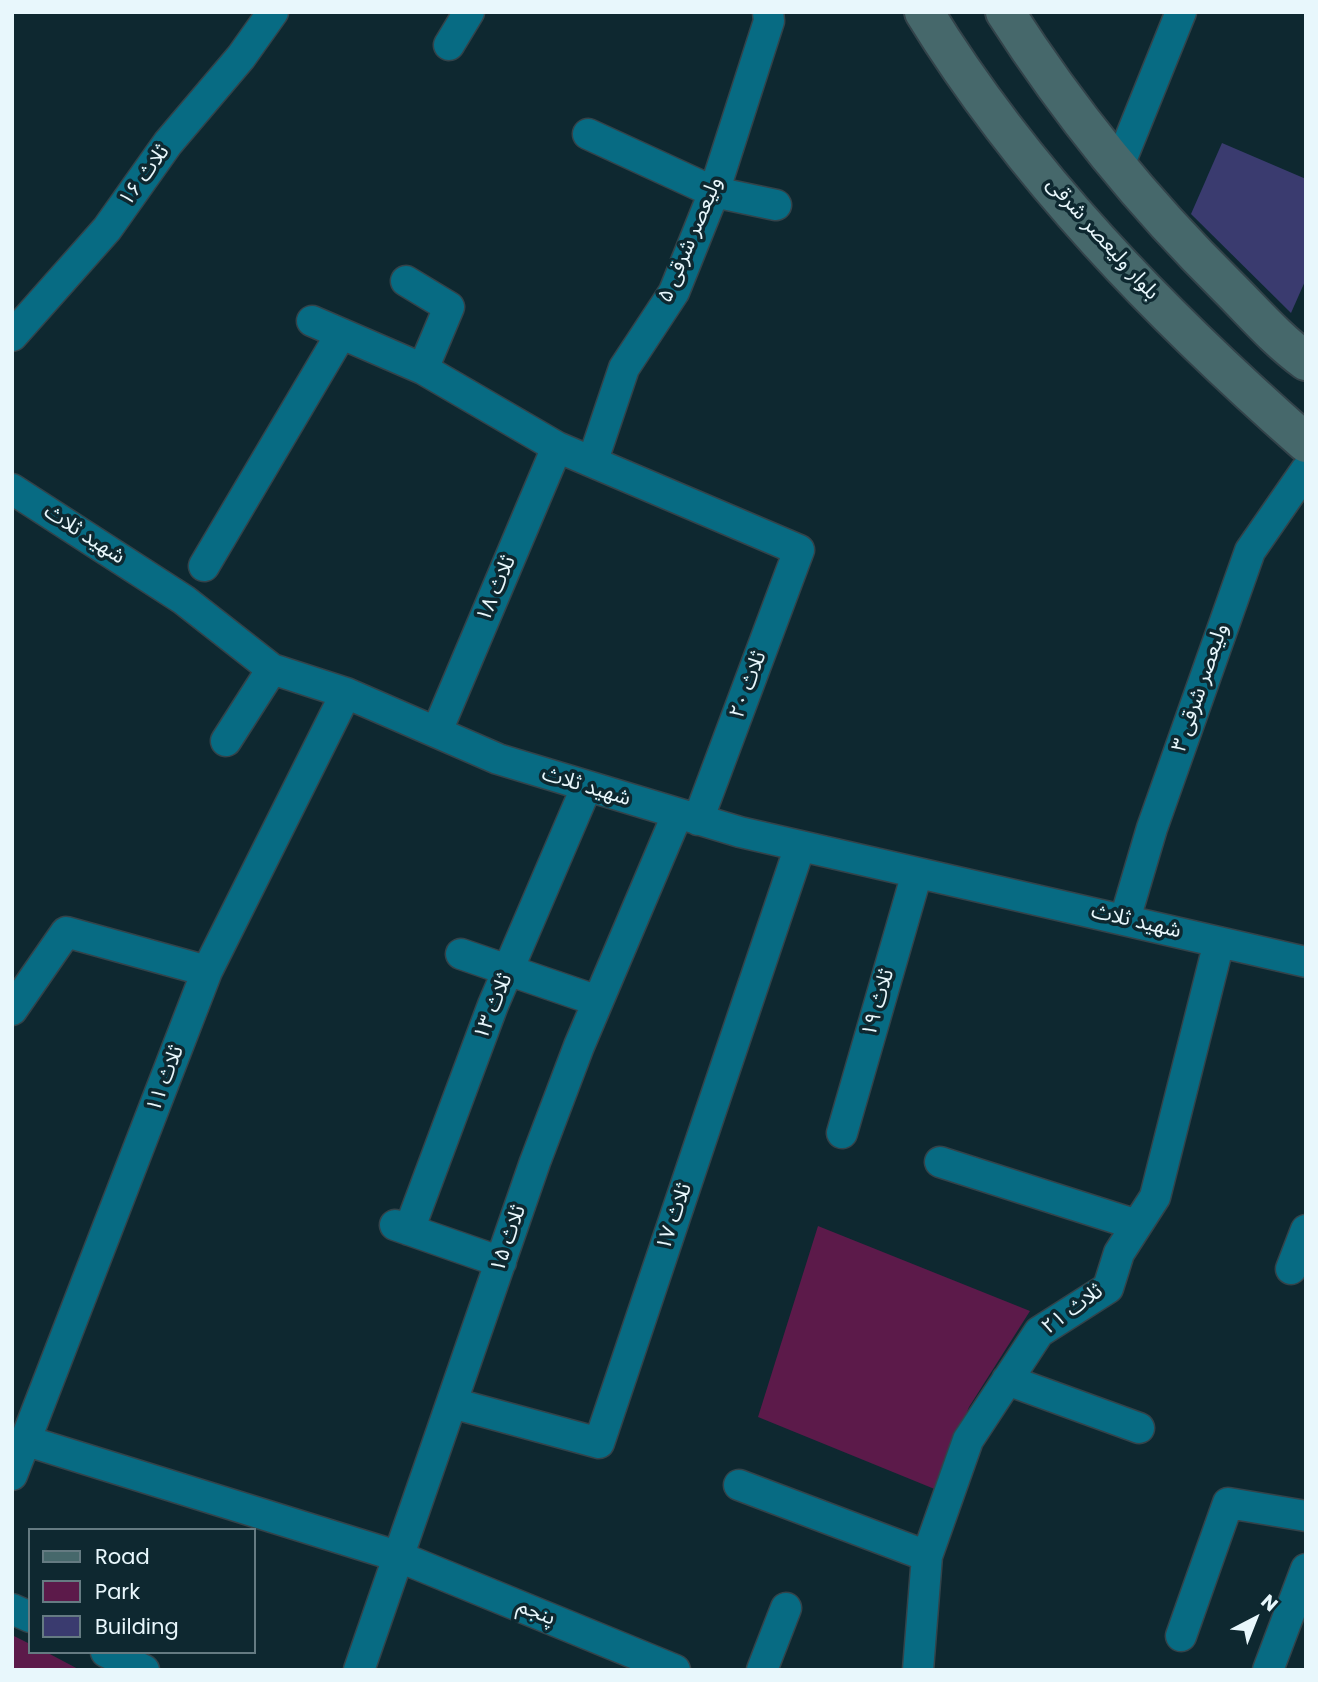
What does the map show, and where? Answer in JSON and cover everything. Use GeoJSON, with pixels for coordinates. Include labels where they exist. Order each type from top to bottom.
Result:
{"type":"FeatureCollection","features":[{"type":"Feature","properties":{"kind":"street","name":"ثلاث ۱۶"},"geometry":{"type":"LineString","coordinates":[[12,335],[107,229],[168,143],[242,57],[274,12]]}},
{"type":"Feature","properties":{"kind":"street"},"geometry":{"type":"LineString","coordinates":[[449,46],[469,12]]}},
{"type":"Feature","properties":{"kind":"street","name":"ولیعصر شرقی ۵"},"geometry":{"type":"LineString","coordinates":[[593,460],[624,368],[674,292],[714,192],[769,21],[768,12]]}},
{"type":"Feature","properties":{"kind":"street","name":"بلوار ولیعصر شرقی"},"geometry":{"type":"LineString","coordinates":[[924,12],[1002,124],[1084,224],[1252,395],[1306,443]]}},
{"type":"Feature","properties":{"kind":"street"},"geometry":{"type":"LineString","coordinates":[[1004,12],[1050,83],[1118,169],[1198,257],[1306,361]]}},
{"type":"Feature","properties":{"kind":"street"},"geometry":{"type":"LineString","coordinates":[[1118,169],[1181,12]]}},
{"type":"Feature","properties":{"kind":"street"},"geometry":{"type":"LineString","coordinates":[[588,134],[714,192],[776,205]]}},
{"type":"Feature","properties":{"kind":"street"},"geometry":{"type":"LineString","coordinates":[[406,281],[449,307],[423,369]]}},
{"type":"Feature","properties":{"kind":"street"},"geometry":{"type":"LineString","coordinates":[[312,321],[423,369],[557,447],[593,460]]}},
{"type":"Feature","properties":{"kind":"street"},"geometry":{"type":"LineString","coordinates":[[204,566],[341,334]]}},
{"type":"Feature","properties":{"kind":"street","name":"ثلاث ۱۸"},"geometry":{"type":"LineString","coordinates":[[437,731],[557,447]]}},
{"type":"Feature","properties":{"kind":"street","name":"ثلاث ۲۰"},"geometry":{"type":"LineString","coordinates":[[593,460],[799,550],[688,818]]}},
{"type":"Feature","properties":{"kind":"street","name":"ولیعصر شرقی ۳"},"geometry":{"type":"LineString","coordinates":[[1125,919],[1152,828],[1250,551],[1306,470]]}},
{"type":"Feature","properties":{"kind":"street","name":"شهید ثلاث"},"geometry":{"type":"LineString","coordinates":[[12,489],[184,600],[272,669],[346,694],[499,759],[688,818],[1306,962]]}},
{"type":"Feature","properties":{"kind":"street"},"geometry":{"type":"LineString","coordinates":[[226,741],[272,669]]}},
{"type":"Feature","properties":{"kind":"street","name":"ثلاث ۱۱"},"geometry":{"type":"LineString","coordinates":[[12,1475],[207,971],[346,694]]}},
{"type":"Feature","properties":{"kind":"street","name":"ثلاث ۱۳"},"geometry":{"type":"LineString","coordinates":[[501,1262],[402,1227],[586,788]]}},
{"type":"Feature","properties":{"kind":"street","name":"ثلاث ۱۵"},"geometry":{"type":"LineString","coordinates":[[359,1670],[535,1162],[598,1001],[688,818]]}},
{"type":"Feature","properties":{"kind":"street","name":"ثلاث ۱۷"},"geometry":{"type":"LineString","coordinates":[[452,1403],[599,1443],[800,846]]}},
{"type":"Feature","properties":{"kind":"street","name":"ثلاث ۱۹"},"geometry":{"type":"LineString","coordinates":[[842,1133],[917,873]]}},
{"type":"Feature","properties":{"kind":"street"},"geometry":{"type":"LineString","coordinates":[[12,1010],[65,932],[207,971]]}},
{"type":"Feature","properties":{"kind":"street","name":"ثلاث ۲۱"},"geometry":{"type":"LineString","coordinates":[[918,1670],[927,1556],[968,1440],[1039,1332],[1108,1288],[1119,1253],[1155,1197],[1219,942]]}},
{"type":"Feature","properties":{"kind":"street"},"geometry":{"type":"LineString","coordinates":[[461,954],[598,1001]]}},
{"type":"Feature","properties":{"kind":"street"},"geometry":{"type":"LineString","coordinates":[[940,1162],[1137,1225]]}},
{"type":"Feature","properties":{"kind":"street"},"geometry":{"type":"LineString","coordinates":[[1291,1269],[1306,1230]]}},
{"type":"Feature","properties":{"kind":"street"},"geometry":{"type":"LineString","coordinates":[[1007,1380],[1139,1428]]}},
{"type":"Feature","properties":{"kind":"street","name":"پنجم"},"geometry":{"type":"LineString","coordinates":[[27,1441],[397,1556],[675,1670]]}},
{"type":"Feature","properties":{"kind":"street"},"geometry":{"type":"LineString","coordinates":[[739,1485],[927,1556]]}},
{"type":"Feature","properties":{"kind":"street"},"geometry":{"type":"LineString","coordinates":[[1181,1636],[1228,1503],[1306,1516]]}},
{"type":"Feature","properties":{"kind":"street"},"geometry":{"type":"LineString","coordinates":[[1268,1670],[1306,1569]]}},
{"type":"Feature","properties":{"kind":"street"},"geometry":{"type":"LineString","coordinates":[[762,1670],[786,1608]]}},
{"type":"Feature","properties":{"kind":"street"},"geometry":{"type":"LineString","coordinates":[[12,1609],[28,1616]]}},
{"type":"Feature","properties":{"kind":"street"},"geometry":{"type":"LineString","coordinates":[[110,1654],[144,1670]]}},
{"type":"Feature","properties":{"kind":"green space"},"geometry":{"type":"Polygon","coordinates":[[[818,1226],[1030,1311],[969,1407],[937,1490],[758,1417],[818,1226]]]}},
{"type":"Feature","properties":{"kind":"green space"},"geometry":{"type":"Polygon","coordinates":[[[12,1635],[28,1643],[28,1654],[50,1654],[80,1670],[12,1670],[12,1635]]]}},
{"type":"Feature","properties":{"kind":"building"},"geometry":{"type":"Polygon","coordinates":[[[1222,143],[1306,179],[1306,279],[1291,313],[1191,214],[1222,143]]]}}]}
